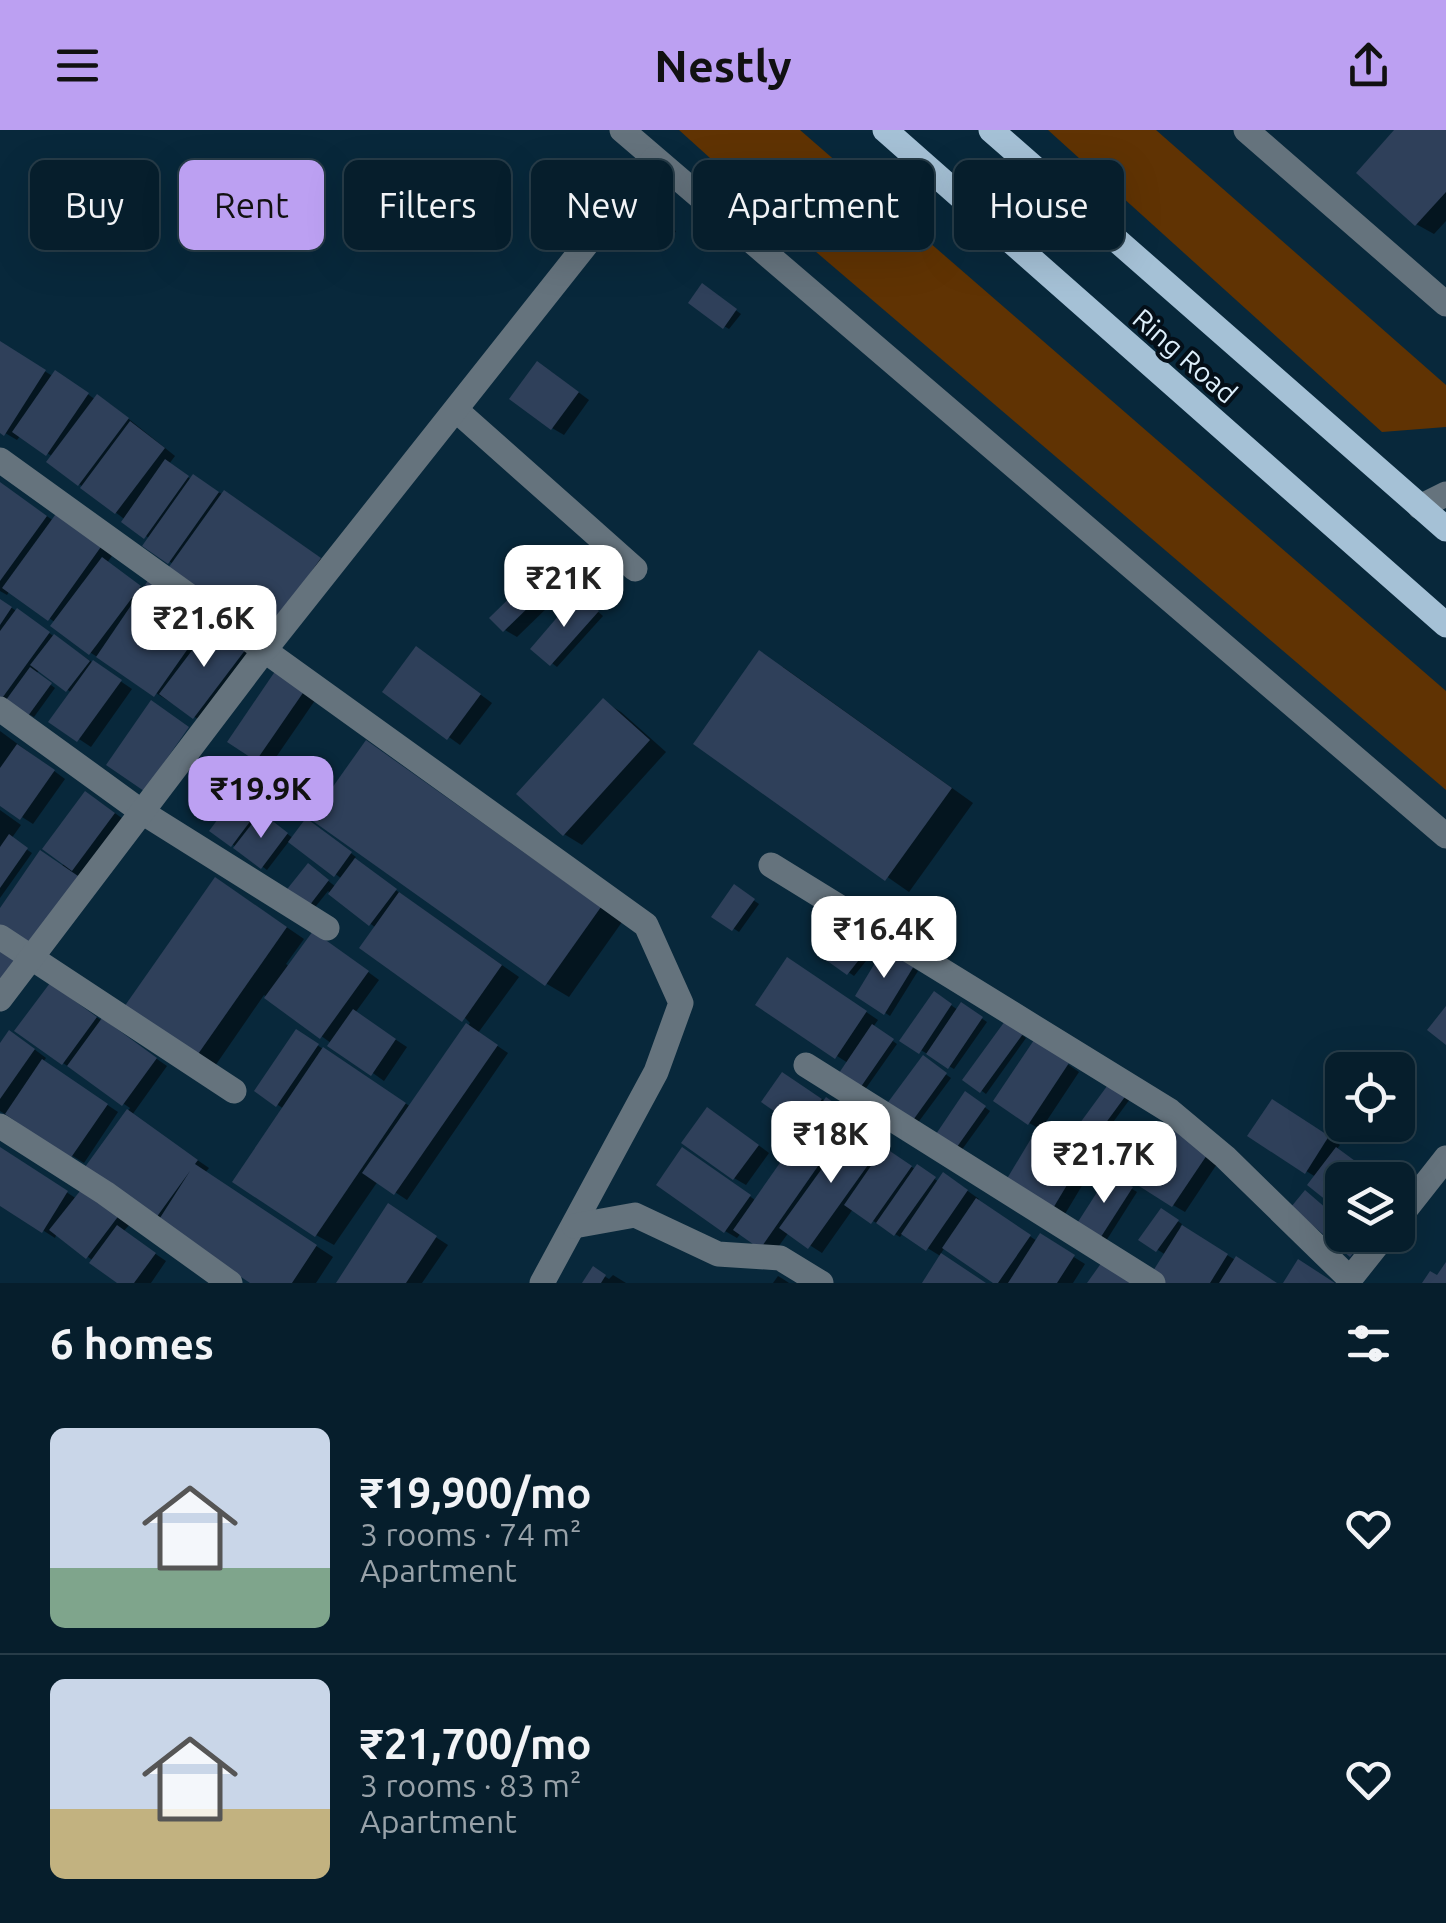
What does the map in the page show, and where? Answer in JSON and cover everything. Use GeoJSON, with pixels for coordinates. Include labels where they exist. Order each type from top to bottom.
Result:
{"type":"FeatureCollection","features":[{"type":"Feature","properties":{"kind":"main road","name":"Ring Road"},"geometry":{"type":"LineString","coordinates":[[885,130],[1446,625]]}},
{"type":"Feature","properties":{"kind":"main road","name":"Ring Road"},"geometry":{"type":"LineString","coordinates":[[990,130],[1446,528]]}},
{"type":"Feature","properties":{"kind":"street"},"geometry":{"type":"LineString","coordinates":[[622,130],[1446,836]]}},
{"type":"Feature","properties":{"kind":"street"},"geometry":{"type":"LineString","coordinates":[[1246,130],[1446,304]]}},
{"type":"Feature","properties":{"kind":"street"},"geometry":{"type":"LineString","coordinates":[[0,999],[264,651],[654,159]]}},
{"type":"Feature","properties":{"kind":"street"},"geometry":{"type":"LineString","coordinates":[[456,410],[635,569]]}},
{"type":"Feature","properties":{"kind":"street"},"geometry":{"type":"LineString","coordinates":[[0,460],[646,926],[681,1003],[656,1072],[542,1283]]}},
{"type":"Feature","properties":{"kind":"street"},"geometry":{"type":"LineString","coordinates":[[1420,506],[1446,494]]}},
{"type":"Feature","properties":{"kind":"street"},"geometry":{"type":"LineString","coordinates":[[0,709],[142,812],[327,928]]}},
{"type":"Feature","properties":{"kind":"street"},"geometry":{"type":"LineString","coordinates":[[771,865],[1170,1111],[1225,1157],[1350,1279],[1371,1252]]}},
{"type":"Feature","properties":{"kind":"street"},"geometry":{"type":"LineString","coordinates":[[0,938],[234,1091]]}},
{"type":"Feature","properties":{"kind":"street"},"geometry":{"type":"LineString","coordinates":[[806,1065],[1153,1283]]}},
{"type":"Feature","properties":{"kind":"street"},"geometry":{"type":"LineString","coordinates":[[0,1126],[105,1194],[230,1283]]}},
{"type":"Feature","properties":{"kind":"street"},"geometry":{"type":"LineString","coordinates":[[1415,1197],[1446,1158]]}},
{"type":"Feature","properties":{"kind":"street"},"geometry":{"type":"LineString","coordinates":[[574,1226],[635,1215],[718,1254],[780,1258],[821,1283]]}},
{"type":"Feature","properties":{"kind":"shaded area"},"geometry":{"type":"Polygon","coordinates":[[[679,130],[800,130],[835,160],[712,160],[679,130]]]}},
{"type":"Feature","properties":{"kind":"shaded area"},"geometry":{"type":"Polygon","coordinates":[[[1048,130],[1156,130],[1446,385],[1446,427],[1382,432],[1124,199],[1124,160],[1081,160],[1048,130]]]}},
{"type":"Feature","properties":{"kind":"shaded area"},"geometry":{"type":"Polygon","coordinates":[[[934,246],[1446,691],[1446,790],[814,250],[934,250],[934,246]]]}},
{"type":"Feature","properties":{"kind":"building"},"geometry":{"type":"Polygon","coordinates":[[[1394,130],[1446,130],[1446,192],[1415,226],[1356,173],[1394,130]]]}},
{"type":"Feature","properties":{"kind":"building"},"geometry":{"type":"Polygon","coordinates":[[[702,283],[737,309],[723,329],[688,303],[702,283]]]}},
{"type":"Feature","properties":{"kind":"building"},"geometry":{"type":"Polygon","coordinates":[[[0,341],[46,370],[4,436],[0,433],[0,341]]]}},
{"type":"Feature","properties":{"kind":"building"},"geometry":{"type":"Polygon","coordinates":[[[537,361],[579,392],[551,430],[509,399],[537,361]]]}},
{"type":"Feature","properties":{"kind":"building"},"geometry":{"type":"Polygon","coordinates":[[[55,370],[89,393],[46,456],[12,432],[55,370]]]}},
{"type":"Feature","properties":{"kind":"building"},"geometry":{"type":"Polygon","coordinates":[[[97,394],[129,418],[78,486],[46,462],[97,394]]]}},
{"type":"Feature","properties":{"kind":"building"},"geometry":{"type":"Polygon","coordinates":[[[130,421],[165,448],[115,514],[80,488],[130,421]]]}},
{"type":"Feature","properties":{"kind":"building"},"geometry":{"type":"Polygon","coordinates":[[[165,459],[189,476],[144,539],[121,522],[165,459]]]}},
{"type":"Feature","properties":{"kind":"building"},"geometry":{"type":"Polygon","coordinates":[[[193,474],[219,492],[168,564],[142,546],[193,474]]]}},
{"type":"Feature","properties":{"kind":"building"},"geometry":{"type":"Polygon","coordinates":[[[0,482],[47,516],[0,581],[0,482]]]}},
{"type":"Feature","properties":{"kind":"building"},"geometry":{"type":"Polygon","coordinates":[[[224,490],[321,558],[263,639],[166,571],[224,490]]]}},
{"type":"Feature","properties":{"kind":"building"},"geometry":{"type":"Polygon","coordinates":[[[58,511],[103,544],[48,621],[2,588],[58,511]]]}},
{"type":"Feature","properties":{"kind":"building"},"geometry":{"type":"Polygon","coordinates":[[[562,547],[576,561],[503,632],[489,618],[562,547]]]}},
{"type":"Feature","properties":{"kind":"building"},"geometry":{"type":"Polygon","coordinates":[[[102,557],[141,586],[89,655],[50,626],[102,557]]]}},
{"type":"Feature","properties":{"kind":"building"},"geometry":{"type":"Polygon","coordinates":[[[149,579],[208,620],[154,697],[96,657],[149,579]]]}},
{"type":"Feature","properties":{"kind":"building"},"geometry":{"type":"Polygon","coordinates":[[[578,593],[599,611],[550,666],[530,649],[578,593]]]}},
{"type":"Feature","properties":{"kind":"building"},"geometry":{"type":"Polygon","coordinates":[[[0,599],[12,607],[0,625],[0,599]]]}},
{"type":"Feature","properties":{"kind":"building"},"geometry":{"type":"Polygon","coordinates":[[[17,608],[50,632],[0,701],[0,631],[17,608]]]}},
{"type":"Feature","properties":{"kind":"building"},"geometry":{"type":"Polygon","coordinates":[[[215,620],[249,645],[193,719],[159,694],[215,620]]]}},
{"type":"Feature","properties":{"kind":"building"},"geometry":{"type":"Polygon","coordinates":[[[54,634],[90,661],[66,692],[30,665],[54,634]]]}},
{"type":"Feature","properties":{"kind":"building"},"geometry":{"type":"Polygon","coordinates":[[[416,646],[481,694],[447,740],[382,692],[416,646]]]}},
{"type":"Feature","properties":{"kind":"building"},"geometry":{"type":"Polygon","coordinates":[[[759,650],[952,788],[885,881],[693,744],[759,650]]]}},
{"type":"Feature","properties":{"kind":"building"},"geometry":{"type":"Polygon","coordinates":[[[93,660],[122,680],[77,742],[48,722],[93,660]]]}},
{"type":"Feature","properties":{"kind":"building"},"geometry":{"type":"Polygon","coordinates":[[[30,667],[52,683],[28,716],[6,700],[30,667]]]}},
{"type":"Feature","properties":{"kind":"building"},"geometry":{"type":"Polygon","coordinates":[[[278,667],[307,687],[256,761],[227,742],[278,667]]]}},
{"type":"Feature","properties":{"kind":"building"},"geometry":{"type":"Polygon","coordinates":[[[603,698],[650,740],[563,836],[516,794],[603,698]]]}},
{"type":"Feature","properties":{"kind":"building"},"geometry":{"type":"Polygon","coordinates":[[[151,700],[189,727],[144,791],[106,765],[151,700]]]}},
{"type":"Feature","properties":{"kind":"building"},"geometry":{"type":"Polygon","coordinates":[[[366,740],[601,907],[545,986],[310,819],[366,740]]]}},
{"type":"Feature","properties":{"kind":"building"},"geometry":{"type":"Polygon","coordinates":[[[17,744],[55,770],[20,820],[0,806],[0,768],[17,744]]]}},
{"type":"Feature","properties":{"kind":"building"},"geometry":{"type":"Polygon","coordinates":[[[259,764],[281,780],[231,847],[209,831],[259,764]]]}},
{"type":"Feature","properties":{"kind":"building"},"geometry":{"type":"Polygon","coordinates":[[[85,791],[115,813],[72,871],[42,849],[85,791]]]}},
{"type":"Feature","properties":{"kind":"building"},"geometry":{"type":"Polygon","coordinates":[[[261,812],[288,833],[261,869],[233,848],[261,812]]]}},
{"type":"Feature","properties":{"kind":"building"},"geometry":{"type":"Polygon","coordinates":[[[306,818],[352,852],[334,877],[288,842],[306,818]]]}},
{"type":"Feature","properties":{"kind":"building"},"geometry":{"type":"Polygon","coordinates":[[[9,834],[28,848],[0,888],[0,847],[9,834]]]}},
{"type":"Feature","properties":{"kind":"building"},"geometry":{"type":"Polygon","coordinates":[[[40,850],[78,876],[29,946],[0,925],[0,908],[40,850]]]}},
{"type":"Feature","properties":{"kind":"building"},"geometry":{"type":"Polygon","coordinates":[[[355,858],[397,889],[369,926],[328,894],[355,858]]]}},
{"type":"Feature","properties":{"kind":"building"},"geometry":{"type":"Polygon","coordinates":[[[308,863],[329,880],[306,910],[284,893],[308,863]]]}},
{"type":"Feature","properties":{"kind":"building"},"geometry":{"type":"Polygon","coordinates":[[[215,877],[287,927],[196,1057],[124,1007],[215,877]]]}},
{"type":"Feature","properties":{"kind":"building"},"geometry":{"type":"Polygon","coordinates":[[[734,884],[755,899],[732,931],[711,917],[734,884]]]}},
{"type":"Feature","properties":{"kind":"building"},"geometry":{"type":"Polygon","coordinates":[[[399,892],[502,965],[462,1022],[359,948],[399,892]]]}},
{"type":"Feature","properties":{"kind":"building"},"geometry":{"type":"Polygon","coordinates":[[[313,931],[369,971],[320,1039],[264,998],[313,931]]]}},
{"type":"Feature","properties":{"kind":"building"},"geometry":{"type":"Polygon","coordinates":[[[846,936],[866,951],[847,975],[826,960],[846,936]]]}},
{"type":"Feature","properties":{"kind":"building"},"geometry":{"type":"Polygon","coordinates":[[[0,948],[17,961],[0,985],[0,948]]]}},
{"type":"Feature","properties":{"kind":"building"},"geometry":{"type":"Polygon","coordinates":[[[884,948],[914,966],[884,1015],[855,996],[884,948]]]}},
{"type":"Feature","properties":{"kind":"building"},"geometry":{"type":"Polygon","coordinates":[[[787,957],[867,1011],[835,1059],[755,1005],[787,957]]]}},
{"type":"Feature","properties":{"kind":"building"},"geometry":{"type":"Polygon","coordinates":[[[50,983],[97,1017],[62,1065],[14,1031],[50,983]]]}},
{"type":"Feature","properties":{"kind":"building"},"geometry":{"type":"Polygon","coordinates":[[[934,991],[952,1004],[919,1054],[899,1041],[934,991]]]}},
{"type":"Feature","properties":{"kind":"building"},"geometry":{"type":"Polygon","coordinates":[[[961,1002],[983,1017],[948,1069],[926,1054],[961,1002]]]}},
{"type":"Feature","properties":{"kind":"building"},"geometry":{"type":"Polygon","coordinates":[[[1446,1006],[1446,1045],[1427,1030],[1446,1006]]]}},
{"type":"Feature","properties":{"kind":"building"},"geometry":{"type":"Polygon","coordinates":[[[353,1009],[396,1039],[371,1076],[327,1046],[353,1009]]]}},
{"type":"Feature","properties":{"kind":"building"},"geometry":{"type":"Polygon","coordinates":[[[102,1018],[157,1058],[122,1106],[67,1066],[102,1018]]]}},
{"type":"Feature","properties":{"kind":"building"},"geometry":{"type":"Polygon","coordinates":[[[1005,1021],[1023,1034],[980,1093],[962,1080],[1005,1021]]]}},
{"type":"Feature","properties":{"kind":"building"},"geometry":{"type":"Polygon","coordinates":[[[466,1023],[498,1045],[394,1195],[362,1173],[466,1023]]]}},
{"type":"Feature","properties":{"kind":"building"},"geometry":{"type":"Polygon","coordinates":[[[872,1024],[894,1039],[858,1091],[837,1076],[872,1024]]]}},
{"type":"Feature","properties":{"kind":"building"},"geometry":{"type":"Polygon","coordinates":[[[296,1029],[319,1044],[276,1107],[254,1091],[296,1029]]]}},
{"type":"Feature","properties":{"kind":"building"},"geometry":{"type":"Polygon","coordinates":[[[9,1030],[35,1049],[0,1099],[0,1043],[9,1030]]]}},
{"type":"Feature","properties":{"kind":"building"},"geometry":{"type":"Polygon","coordinates":[[[1034,1040],[1069,1063],[1028,1125],[993,1101],[1034,1040]]]}},
{"type":"Feature","properties":{"kind":"building"},"geometry":{"type":"Polygon","coordinates":[[[323,1047],[406,1103],[315,1237],[232,1182],[323,1047]]]}},
{"type":"Feature","properties":{"kind":"building"},"geometry":{"type":"Polygon","coordinates":[[[923,1055],[947,1073],[911,1123],[886,1105],[923,1055]]]}},
{"type":"Feature","properties":{"kind":"building"},"geometry":{"type":"Polygon","coordinates":[[[42,1059],[108,1104],[70,1159],[5,1114],[42,1059]]]}},
{"type":"Feature","properties":{"kind":"building"},"geometry":{"type":"Polygon","coordinates":[[[782,1072],[822,1099],[800,1129],[761,1102],[782,1072]]]}},
{"type":"Feature","properties":{"kind":"building"},"geometry":{"type":"Polygon","coordinates":[[[1110,1082],[1127,1094],[1086,1150],[1069,1138],[1110,1082]]]}},
{"type":"Feature","properties":{"kind":"building"},"geometry":{"type":"Polygon","coordinates":[[[965,1091],[986,1106],[952,1154],[932,1140],[965,1091]]]}},
{"type":"Feature","properties":{"kind":"building"},"geometry":{"type":"Polygon","coordinates":[[[826,1097],[853,1116],[760,1249],[733,1230],[826,1097]]]}},
{"type":"Feature","properties":{"kind":"building"},"geometry":{"type":"Polygon","coordinates":[[[1272,1099],[1325,1133],[1325,1142],[1305,1174],[1247,1136],[1272,1099]]]}},
{"type":"Feature","properties":{"kind":"building"},"geometry":{"type":"Polygon","coordinates":[[[707,1107],[759,1145],[733,1180],[681,1143],[707,1107]]]}},
{"type":"Feature","properties":{"kind":"building"},"geometry":{"type":"Polygon","coordinates":[[[127,1109],[198,1160],[195,1164],[317,1245],[292,1283],[250,1283],[158,1221],[190,1171],[156,1218],[85,1167],[127,1109]]]}},
{"type":"Feature","properties":{"kind":"building"},"geometry":{"type":"Polygon","coordinates":[[[854,1124],[883,1144],[808,1249],[779,1228],[854,1124]]]}},
{"type":"Feature","properties":{"kind":"building"},"geometry":{"type":"Polygon","coordinates":[[[1038,1127],[1085,1155],[1052,1210],[1005,1182],[1038,1127]]]}},
{"type":"Feature","properties":{"kind":"building"},"geometry":{"type":"Polygon","coordinates":[[[1175,1130],[1209,1152],[1172,1207],[1139,1186],[1175,1130]]]}},
{"type":"Feature","properties":{"kind":"building"},"geometry":{"type":"Polygon","coordinates":[[[0,1147],[68,1191],[42,1233],[0,1206],[0,1147]]]}},
{"type":"Feature","properties":{"kind":"building"},"geometry":{"type":"Polygon","coordinates":[[[682,1147],[751,1195],[724,1233],[656,1185],[682,1147]]]}},
{"type":"Feature","properties":{"kind":"building"},"geometry":{"type":"Polygon","coordinates":[[[884,1147],[912,1166],[871,1224],[844,1205],[884,1147]]]}},
{"type":"Feature","properties":{"kind":"building"},"geometry":{"type":"Polygon","coordinates":[[[1336,1147],[1356,1162],[1325,1162],[1325,1199],[1307,1185],[1336,1147]]]}},
{"type":"Feature","properties":{"kind":"building"},"geometry":{"type":"Polygon","coordinates":[[[917,1164],[936,1177],[894,1236],[876,1223],[917,1164]]]}},
{"type":"Feature","properties":{"kind":"building"},"geometry":{"type":"Polygon","coordinates":[[[943,1172],[968,1190],[926,1251],[901,1234],[943,1172]]]}},
{"type":"Feature","properties":{"kind":"building"},"geometry":{"type":"Polygon","coordinates":[[[1110,1172],[1133,1187],[1099,1240],[1076,1225],[1110,1172]]]}},
{"type":"Feature","properties":{"kind":"building"},"geometry":{"type":"Polygon","coordinates":[[[84,1186],[120,1214],[86,1259],[49,1230],[84,1186]]]}},
{"type":"Feature","properties":{"kind":"building"},"geometry":{"type":"Polygon","coordinates":[[[1305,1190],[1325,1207],[1325,1236],[1291,1207],[1305,1190]]]}},
{"type":"Feature","properties":{"kind":"building"},"geometry":{"type":"Polygon","coordinates":[[[976,1198],[1031,1235],[998,1283],[942,1248],[976,1198]]]}},
{"type":"Feature","properties":{"kind":"building"},"geometry":{"type":"Polygon","coordinates":[[[388,1203],[437,1236],[406,1283],[336,1283],[388,1203]]]}},
{"type":"Feature","properties":{"kind":"building"},"geometry":{"type":"Polygon","coordinates":[[[1161,1208],[1179,1220],[1156,1252],[1138,1240],[1161,1208]]]}},
{"type":"Feature","properties":{"kind":"building"},"geometry":{"type":"Polygon","coordinates":[[[117,1225],[156,1253],[134,1283],[117,1283],[89,1263],[117,1225]]]}},
{"type":"Feature","properties":{"kind":"building"},"geometry":{"type":"Polygon","coordinates":[[[1182,1225],[1228,1254],[1210,1283],[1154,1283],[1148,1279],[1182,1225]]]}},
{"type":"Feature","properties":{"kind":"building"},"geometry":{"type":"Polygon","coordinates":[[[1040,1233],[1075,1255],[1057,1283],[1008,1283],[1040,1233]]]}},
{"type":"Feature","properties":{"kind":"building"},"geometry":{"type":"Polygon","coordinates":[[[941,1253],[986,1283],[922,1283],[941,1253]]]}},
{"type":"Feature","properties":{"kind":"building"},"geometry":{"type":"Polygon","coordinates":[[[1236,1256],[1277,1283],[1219,1283],[1236,1256]]]}},
{"type":"Feature","properties":{"kind":"building"},"geometry":{"type":"Polygon","coordinates":[[[1298,1259],[1335,1283],[1283,1283],[1298,1259]]]}},
{"type":"Feature","properties":{"kind":"building"},"geometry":{"type":"Polygon","coordinates":[[[1102,1262],[1132,1283],[1087,1283],[1102,1262]]]}},
{"type":"Feature","properties":{"kind":"building"},"geometry":{"type":"Polygon","coordinates":[[[1446,1262],[1446,1283],[1422,1283],[1430,1271],[1437,1275],[1446,1262]]]}},
{"type":"Feature","properties":{"kind":"building"},"geometry":{"type":"Polygon","coordinates":[[[593,1266],[606,1275],[601,1283],[582,1283],[593,1266]]]}}]}
